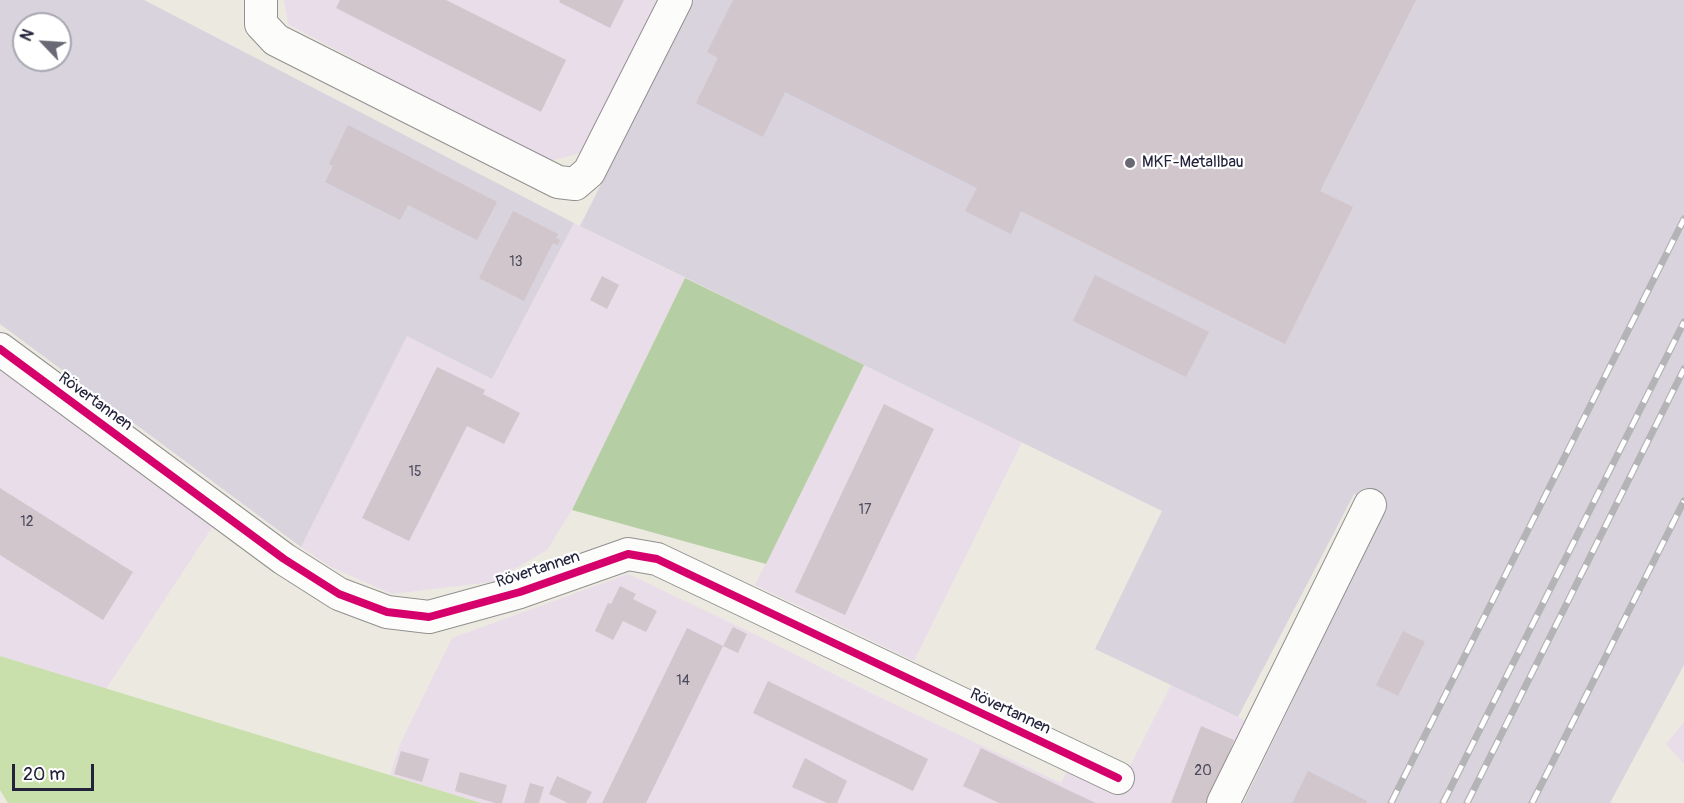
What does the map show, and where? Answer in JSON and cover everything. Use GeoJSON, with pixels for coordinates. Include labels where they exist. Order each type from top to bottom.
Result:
{"type":"FeatureCollection","features":[{"type":"Feature","properties":{"kind":"street"},"geometry":{"type":"LineString","coordinates":[[261,0],[261,24],[276,40],[558,182],[575,184],[589,172],[676,0]]}},
{"type":"Feature","properties":{"kind":"street","name":"Rövertannen"},"geometry":{"type":"LineString","coordinates":[[0,348],[284,558],[339,594],[387,612],[429,617],[520,592],[628,554],[657,559],[1118,778]]}},
{"type":"Feature","properties":{"kind":"street"},"geometry":{"type":"LineString","coordinates":[[1223,803],[1370,505]]}},
{"type":"Feature","properties":{"kind":"shaded area"},"geometry":{"type":"Polygon","coordinates":[[[0,0],[144,0],[574,223],[492,379],[407,336],[301,547],[0,324],[0,0]]]}},
{"type":"Feature","properties":{"kind":"shaded area"},"geometry":{"type":"Polygon","coordinates":[[[284,0],[661,0],[585,152],[546,162],[288,24],[284,0]]]}},
{"type":"Feature","properties":{"kind":"shaded area"},"geometry":{"type":"Polygon","coordinates":[[[694,0],[1684,0],[1684,665],[1610,803],[1243,803],[1386,509],[1354,494],[1238,717],[1095,649],[1162,511],[580,226],[694,0]]]}},
{"type":"Feature","properties":{"kind":"shaded area"},"geometry":{"type":"Polygon","coordinates":[[[574,223],[685,278],[572,510],[547,550],[492,582],[392,594],[331,567],[301,547],[407,335],[492,379],[574,223]]]}},
{"type":"Feature","properties":{"kind":"shaded area"},"geometry":{"type":"Polygon","coordinates":[[[864,365],[1022,442],[914,661],[755,585],[864,365]]]}},
{"type":"Feature","properties":{"kind":"shaded area"},"geometry":{"type":"Polygon","coordinates":[[[0,368],[213,526],[106,689],[0,656],[0,368]]]}},
{"type":"Feature","properties":{"kind":"shaded area"},"geometry":{"type":"Polygon","coordinates":[[[628,574],[1061,783],[1068,769],[1117,792],[1171,685],[1246,721],[1206,803],[481,803],[390,775],[400,744],[452,638],[628,574]]]}},
{"type":"Feature","properties":{"kind":"shaded area"},"geometry":{"type":"Polygon","coordinates":[[[1684,722],[1684,764],[1666,744],[1684,722]]]}},
{"type":"Feature","properties":{"kind":"green space"},"geometry":{"type":"Polygon","coordinates":[[[685,278],[864,365],[766,564],[572,510],[685,278]]]}},
{"type":"Feature","properties":{"kind":"green space"},"geometry":{"type":"Polygon","coordinates":[[[0,656],[481,803],[8,803],[0,790],[0,656]]]}},
{"type":"Feature","properties":{"kind":"building"},"geometry":{"type":"Polygon","coordinates":[[[340,0],[446,0],[566,60],[541,112],[336,8],[340,0]]]}},
{"type":"Feature","properties":{"kind":"building"},"geometry":{"type":"Polygon","coordinates":[[[560,0],[624,0],[610,28],[559,2],[560,0]]]}},
{"type":"Feature","properties":{"kind":"building","name":"MKF-Metallbau"},"geometry":{"type":"Polygon","coordinates":[[[733,0],[1416,0],[1320,191],[1353,207],[1285,344],[1021,211],[1011,234],[965,211],[977,188],[785,92],[763,137],[696,103],[718,58],[707,52],[733,0]]]}},
{"type":"Feature","properties":{"kind":"building"},"geometry":{"type":"Polygon","coordinates":[[[348,125],[497,202],[477,240],[408,205],[400,220],[325,182],[333,166],[329,164],[348,125]]]}},
{"type":"Feature","properties":{"kind":"building"},"geometry":{"type":"Polygon","coordinates":[[[513,211],[558,234],[556,238],[560,240],[558,245],[553,243],[524,301],[479,278],[513,211]]]}},
{"type":"Feature","properties":{"kind":"building"},"geometry":{"type":"Polygon","coordinates":[[[1095,275],[1209,332],[1186,377],[1073,321],[1095,275]]]}},
{"type":"Feature","properties":{"kind":"building"},"geometry":{"type":"Polygon","coordinates":[[[602,276],[619,285],[607,309],[590,300],[602,276]]]}},
{"type":"Feature","properties":{"kind":"building"},"geometry":{"type":"Polygon","coordinates":[[[437,367],[485,390],[483,394],[520,413],[504,444],[467,426],[409,541],[362,518],[437,367]]]}},
{"type":"Feature","properties":{"kind":"building"},"geometry":{"type":"Polygon","coordinates":[[[884,404],[934,429],[845,615],[795,592],[884,404]]]}},
{"type":"Feature","properties":{"kind":"building"},"geometry":{"type":"Polygon","coordinates":[[[0,488],[133,572],[103,620],[0,555],[0,488]]]}},
{"type":"Feature","properties":{"kind":"building"},"geometry":{"type":"Polygon","coordinates":[[[620,586],[636,594],[633,599],[657,611],[646,632],[623,621],[613,640],[595,631],[608,603],[611,604],[620,586]]]}},
{"type":"Feature","properties":{"kind":"building"},"geometry":{"type":"Polygon","coordinates":[[[733,627],[747,634],[738,653],[723,646],[733,627]]]}},
{"type":"Feature","properties":{"kind":"building"},"geometry":{"type":"Polygon","coordinates":[[[687,628],[723,646],[646,803],[602,803],[687,628]]]}},
{"type":"Feature","properties":{"kind":"building"},"geometry":{"type":"Polygon","coordinates":[[[1403,631],[1425,642],[1398,696],[1376,685],[1403,631]]]}},
{"type":"Feature","properties":{"kind":"building"},"geometry":{"type":"Polygon","coordinates":[[[768,681],[928,759],[913,791],[753,713],[768,681]]]}},
{"type":"Feature","properties":{"kind":"building"},"geometry":{"type":"Polygon","coordinates":[[[1201,726],[1234,740],[1210,803],[1171,803],[1201,726]]]}},
{"type":"Feature","properties":{"kind":"building"},"geometry":{"type":"Polygon","coordinates":[[[981,748],[1096,803],[999,803],[963,786],[981,748]]]}},
{"type":"Feature","properties":{"kind":"building"},"geometry":{"type":"Polygon","coordinates":[[[401,751],[429,759],[422,782],[394,774],[401,751]]]}},
{"type":"Feature","properties":{"kind":"building"},"geometry":{"type":"Polygon","coordinates":[[[805,758],[847,781],[837,803],[827,803],[792,787],[805,758]]]}},
{"type":"Feature","properties":{"kind":"building"},"geometry":{"type":"Polygon","coordinates":[[[1308,771],[1367,801],[1366,803],[1292,803],[1308,771]]]}},
{"type":"Feature","properties":{"kind":"building"},"geometry":{"type":"Polygon","coordinates":[[[460,772],[507,785],[502,803],[455,791],[460,772]]]}},
{"type":"Feature","properties":{"kind":"building"},"geometry":{"type":"Polygon","coordinates":[[[557,776],[592,792],[586,803],[568,803],[549,794],[557,776]]]}},
{"type":"Feature","properties":{"kind":"building"},"geometry":{"type":"Polygon","coordinates":[[[530,783],[544,787],[539,803],[524,803],[530,783]]]}},
{"type":"Feature","properties":{"kind":"railway"},"geometry":{"type":"LineString","coordinates":[[1391,803],[1684,219]]}},
{"type":"Feature","properties":{"kind":"railway"},"geometry":{"type":"LineString","coordinates":[[1443,803],[1684,322]]}},
{"type":"Feature","properties":{"kind":"railway"},"geometry":{"type":"LineString","coordinates":[[1467,803],[1684,369]]}},
{"type":"Feature","properties":{"kind":"railway"},"geometry":{"type":"LineString","coordinates":[[1532,803],[1684,501]]}},
{"type":"Feature","properties":{"kind":"cycle path"},"geometry":{"type":"LineString","coordinates":[[0,349],[284,559],[339,594],[387,612],[429,617],[520,592],[628,554],[657,559],[1118,778]]}},
{"type":"Feature","properties":{"kind":"place","name":"MKF-Metallbau"},"geometry":{"type":"Point","coordinates":[1130,163]}}]}
